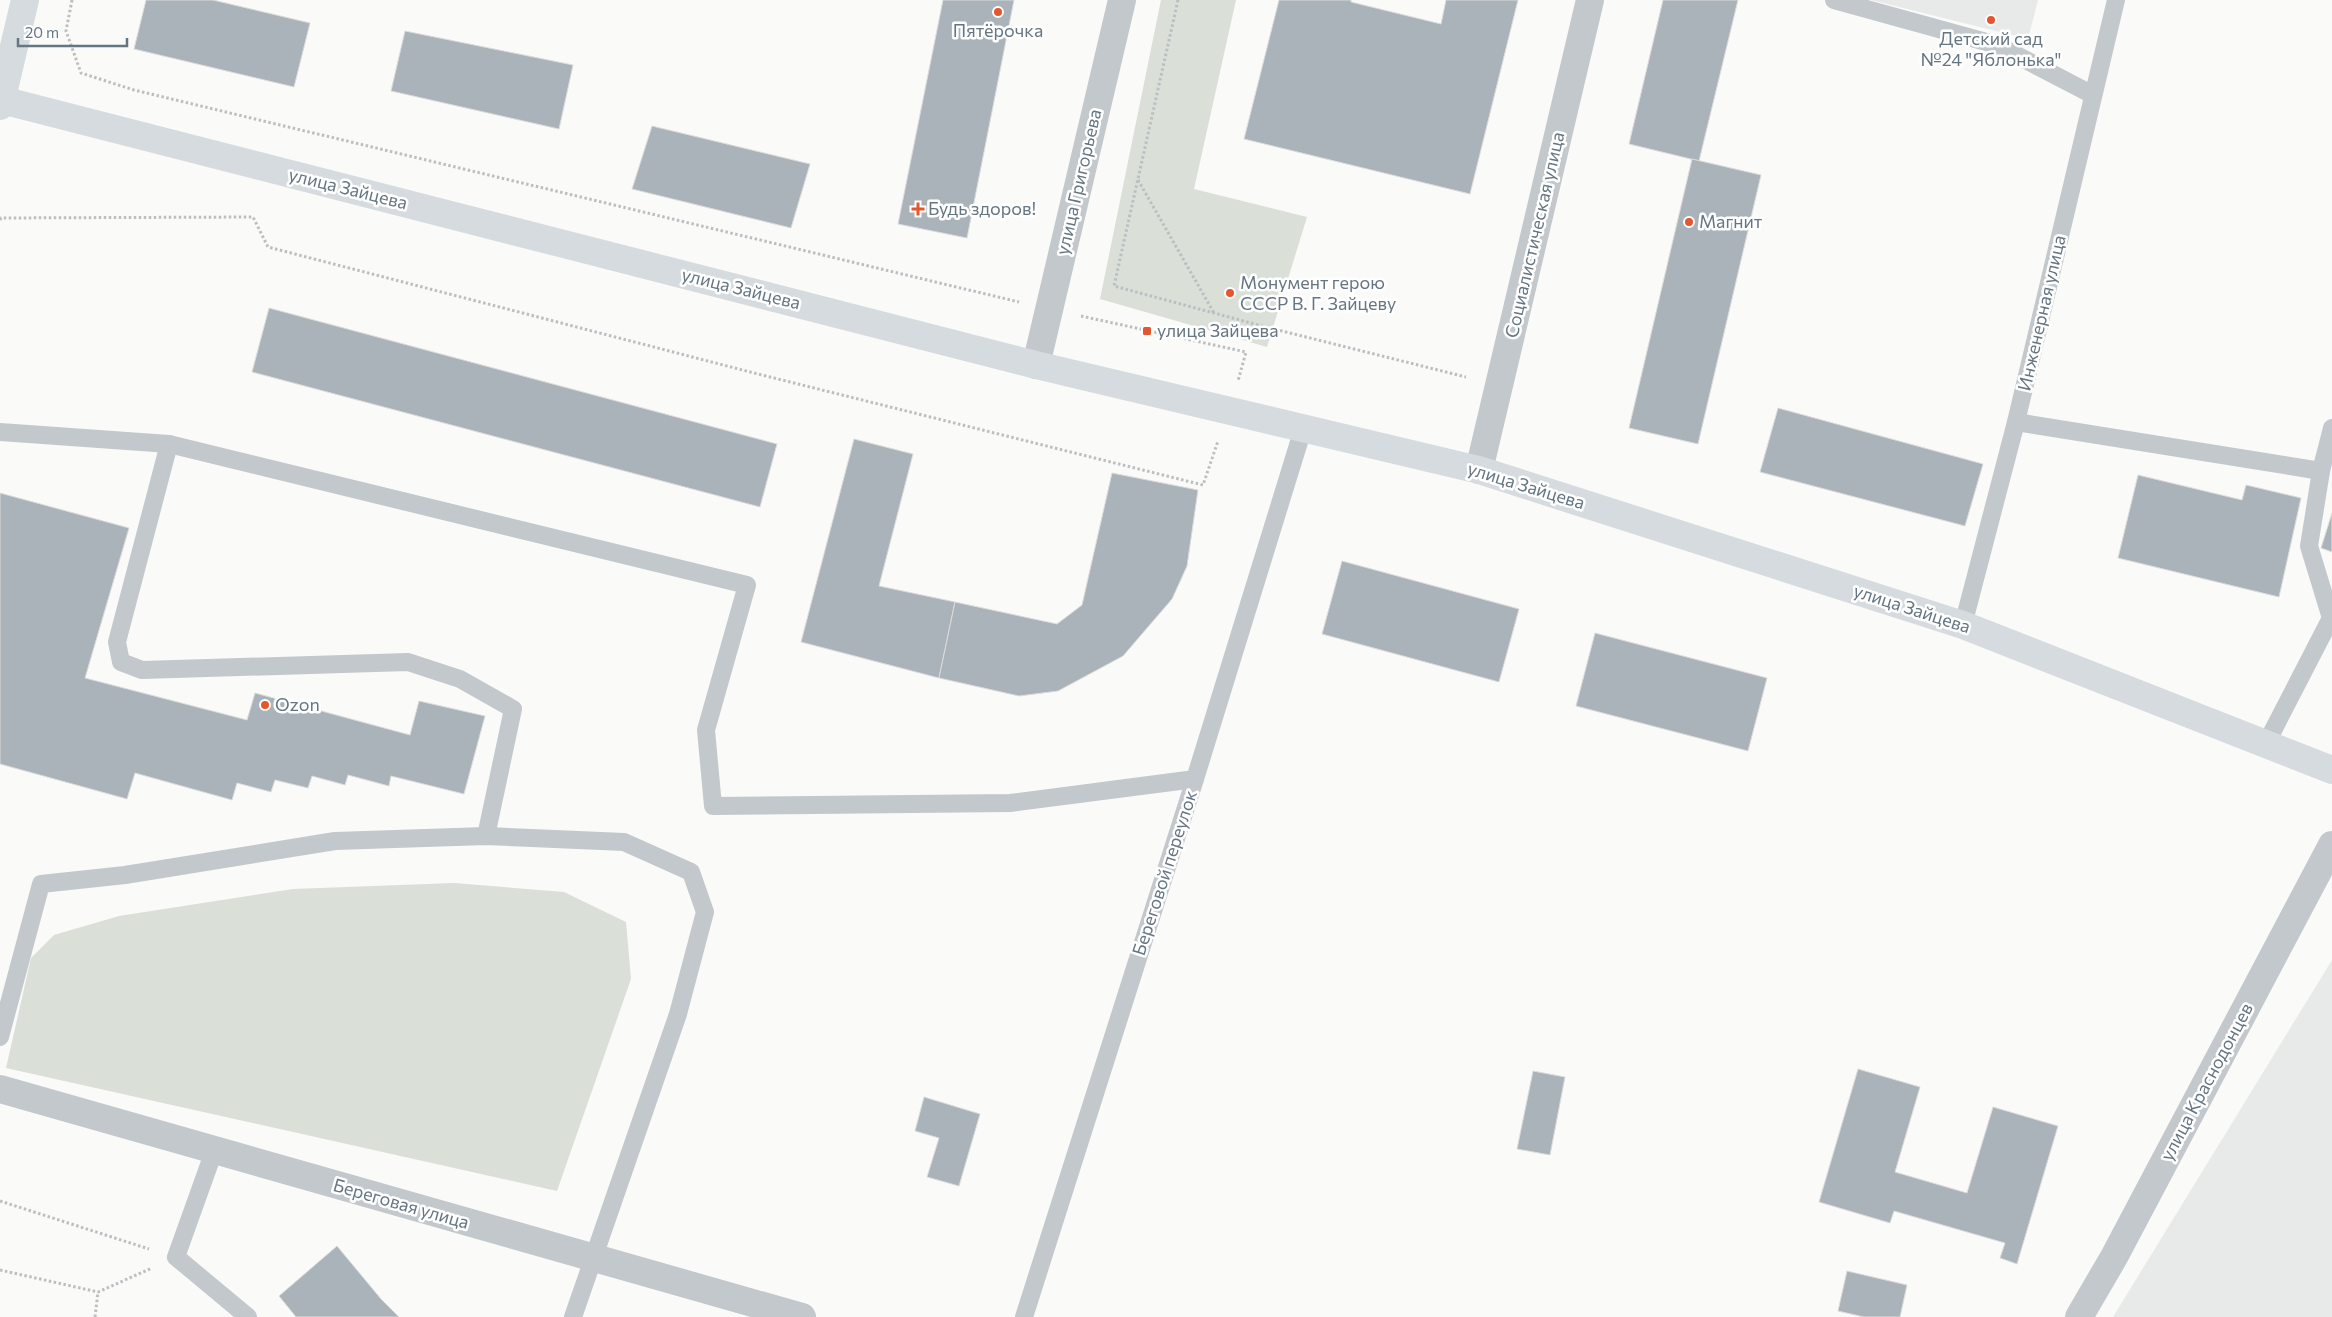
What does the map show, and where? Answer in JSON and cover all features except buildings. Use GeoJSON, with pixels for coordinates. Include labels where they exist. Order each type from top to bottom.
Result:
{"type":"FeatureCollection","features":[{"type":"Feature","properties":{"kind":"main road"},"geometry":{"type":"LineString","coordinates":[[1,102],[25,0]]}},
{"type":"Feature","properties":{"kind":"main road","name":"улица Зайцева"},"geometry":{"type":"LineString","coordinates":[[1,102],[1036,365],[1479,470],[1962,625],[2332,770]]}},
{"type":"Feature","properties":{"kind":"street","name":"улица Григорьева"},"geometry":{"type":"LineString","coordinates":[[1036,365],[1122,0]]}},
{"type":"Feature","properties":{"kind":"street","name":"Социалистическая улица"},"geometry":{"type":"LineString","coordinates":[[1479,470],[1590,0]]}},
{"type":"Feature","properties":{"kind":"street","name":"улица Краснодонцев"},"geometry":{"type":"LineString","coordinates":[[2079,1317],[2114,1257],[2332,845]]}},
{"type":"Feature","properties":{"kind":"street","name":"Береговая улица"},"geometry":{"type":"LineString","coordinates":[[0,1089],[802,1317]]}},
{"type":"Feature","properties":{"kind":"lane"},"geometry":{"type":"LineString","coordinates":[[1834,0],[1997,45],[2093,95]]}},
{"type":"Feature","properties":{"kind":"lane","name":"Инженерная улица"},"geometry":{"type":"LineString","coordinates":[[1962,625],[2016,422],[2116,0]]}},
{"type":"Feature","properties":{"kind":"lane"},"geometry":{"type":"LineString","coordinates":[[2016,422],[2321,471]]}},
{"type":"Feature","properties":{"kind":"lane"},"geometry":{"type":"LineString","coordinates":[[2266,744],[2331,618],[2310,546],[2321,471],[2332,428]]}},
{"type":"Feature","properties":{"kind":"lane","name":"Береговой переулок"},"geometry":{"type":"LineString","coordinates":[[1024,1317],[1195,779],[1303,429]]}},
{"type":"Feature","properties":{"kind":"lane"},"geometry":{"type":"LineString","coordinates":[[0,432],[169,444],[747,585],[706,730],[714,806],[1010,803],[1195,779]]}},
{"type":"Feature","properties":{"kind":"lane"},"geometry":{"type":"LineString","coordinates":[[169,444],[116,642],[121,662],[142,670],[408,662],[460,679],[513,709],[486,836]]}},
{"type":"Feature","properties":{"kind":"lane"},"geometry":{"type":"LineString","coordinates":[[0,1037],[41,884],[125,875],[335,841],[486,836],[624,842],[691,872],[705,912],[678,1014],[573,1317]]}},
{"type":"Feature","properties":{"kind":"lane"},"geometry":{"type":"LineString","coordinates":[[214,1151],[176,1257],[248,1317]]}},
{"type":"Feature","properties":{"kind":"path"},"geometry":{"type":"LineString","coordinates":[[0,220],[1,218],[253,217],[268,247],[739,369],[1202,485],[1228,411],[1246,352],[1049,309],[134,90],[81,73],[66,31],[72,0]]}},
{"type":"Feature","properties":{"kind":"path"},"geometry":{"type":"LineString","coordinates":[[1178,0],[1114,286],[1214,314],[1499,385]]}},
{"type":"Feature","properties":{"kind":"path"},"geometry":{"type":"LineString","coordinates":[[1138,180],[1214,314]]}},
{"type":"Feature","properties":{"kind":"path"},"geometry":{"type":"LineString","coordinates":[[0,1202],[176,1257]]}},
{"type":"Feature","properties":{"kind":"path"},"geometry":{"type":"LineString","coordinates":[[0,1270],[98,1292],[176,1257]]}},
{"type":"Feature","properties":{"kind":"path"},"geometry":{"type":"LineString","coordinates":[[95,1317],[98,1292]]}},
{"type":"Feature","properties":{"kind":"shaded area"},"geometry":{"type":"Polygon","coordinates":[[[1161,0],[1236,0],[1194,189],[1307,217],[1267,347],[1100,299],[1161,0]]]}},
{"type":"Feature","properties":{"kind":"shaded area","name":"Детский сад №24 \"Яблонька\""},"geometry":{"type":"Polygon","coordinates":[[[1871,0],[2038,0],[2028,39],[1871,0]]]}},
{"type":"Feature","properties":{"kind":"shaded area"},"geometry":{"type":"Polygon","coordinates":[[[454,883],[564,892],[626,922],[631,979],[557,1191],[6,1068],[31,958],[54,935],[119,916],[293,889],[454,883]]]}},
{"type":"Feature","properties":{"kind":"shaded area"},"geometry":{"type":"Polygon","coordinates":[[[2332,960],[2332,1317],[2113,1317],[2332,960]]]}},
{"type":"Feature","properties":{"kind":"place","name":"Пятёрочка"},"geometry":{"type":"Point","coordinates":[998,12]}},
{"type":"Feature","properties":{"kind":"place","name":"Детский сад №24 \"Яблонька\""},"geometry":{"type":"Point","coordinates":[1991,20]}},
{"type":"Feature","properties":{"kind":"place","name":"Будь здоров!"},"geometry":{"type":"Point","coordinates":[918,209]}},
{"type":"Feature","properties":{"kind":"place","name":"Магнит"},"geometry":{"type":"Point","coordinates":[1689,222]}},
{"type":"Feature","properties":{"kind":"place","name":"Монумент герою СССР В. Г. Зайцеву"},"geometry":{"type":"Point","coordinates":[1230,293]}},
{"type":"Feature","properties":{"kind":"place","name":"улица Зайцева"},"geometry":{"type":"Point","coordinates":[1147,331]}},
{"type":"Feature","properties":{"kind":"place","name":"Ozon"},"geometry":{"type":"Point","coordinates":[265,705]}}]}
